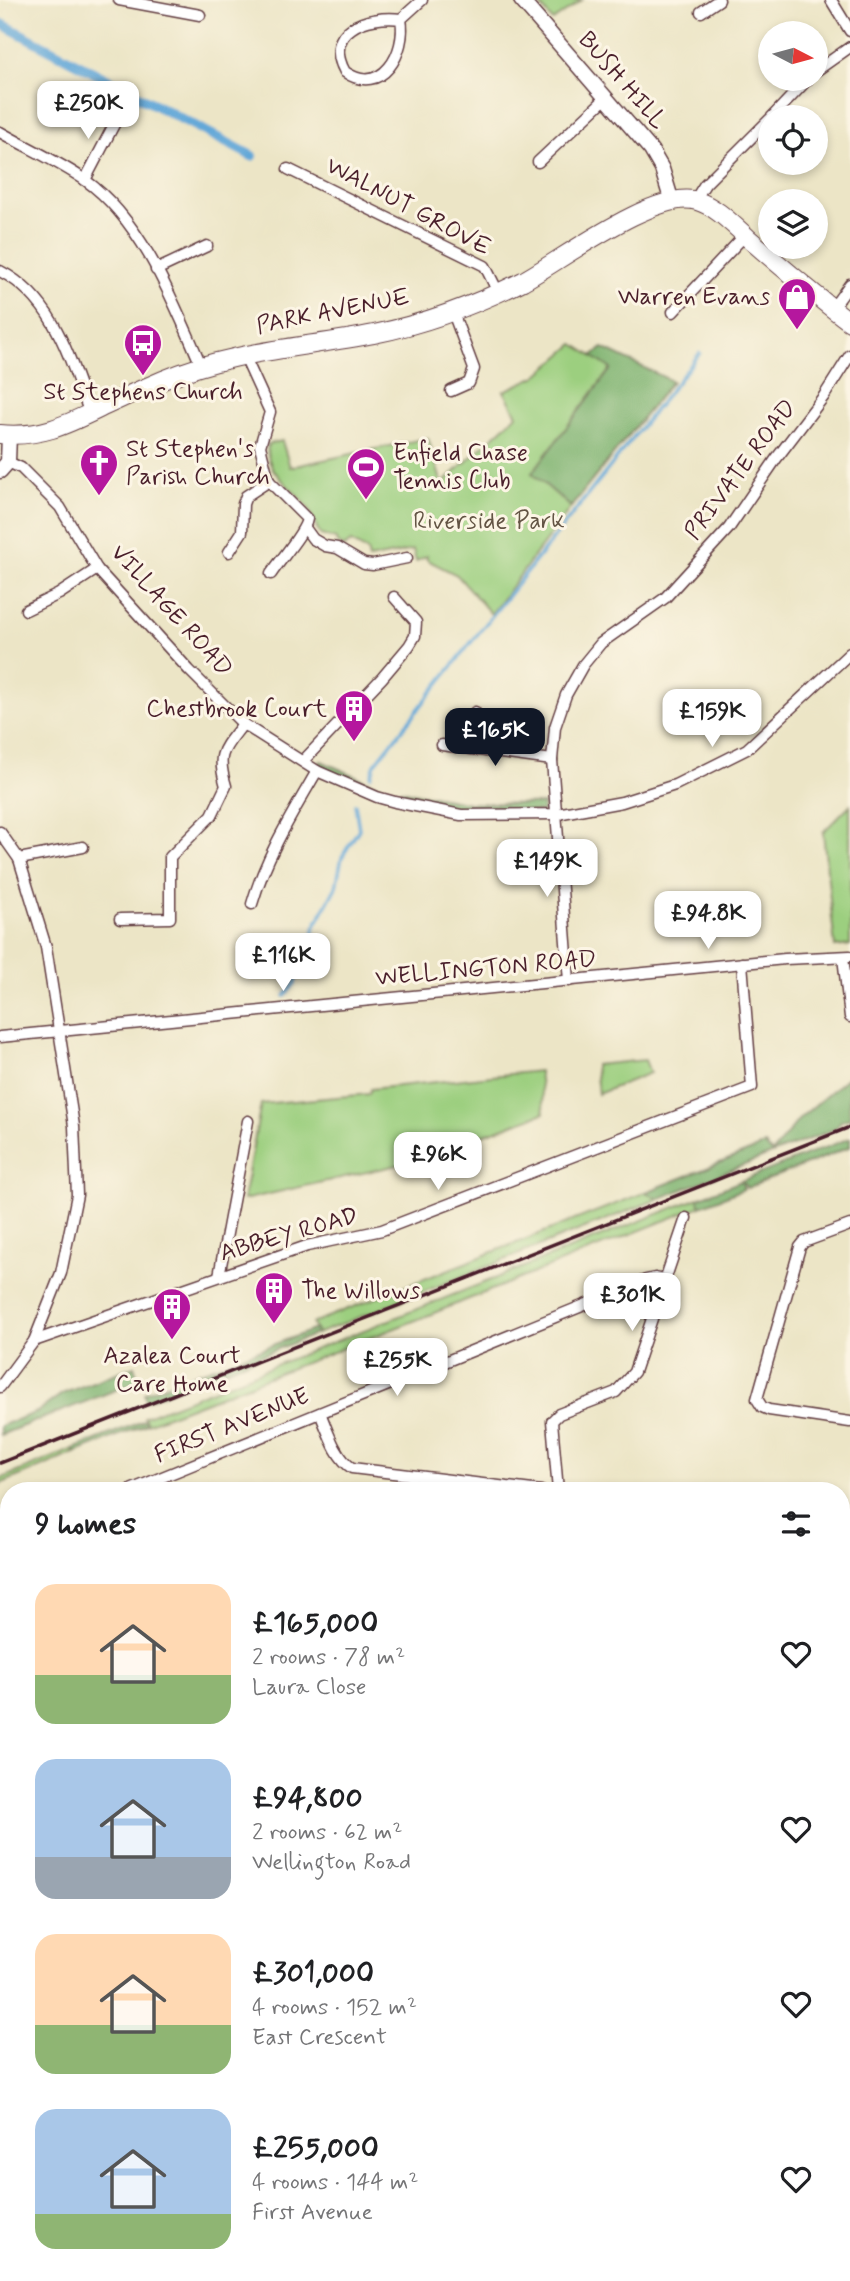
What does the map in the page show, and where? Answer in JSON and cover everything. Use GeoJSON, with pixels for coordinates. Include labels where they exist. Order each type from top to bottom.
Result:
{"type":"FeatureCollection","features":[{"type":"Feature","properties":{"kind":"main road","name":"PARK AVENUE"},"geometry":{"type":"LineString","coordinates":[[5,434],[51,431],[201,365],[244,355],[373,334],[452,310],[498,292],[553,264],[634,216],[672,202],[695,200]]}},
{"type":"Feature","properties":{"kind":"main road"},"geometry":{"type":"LineString","coordinates":[[695,200],[725,218],[850,323]]}},
{"type":"Feature","properties":{"kind":"street"},"geometry":{"type":"LineString","coordinates":[[119,0],[200,15]]}},
{"type":"Feature","properties":{"kind":"street"},"geometry":{"type":"LineString","coordinates":[[401,19],[402,41],[391,65],[382,74],[363,81],[345,72],[338,53],[342,38],[348,31],[368,19],[401,19],[422,0]]}},
{"type":"Feature","properties":{"kind":"street","name":"BUSH HILL"},"geometry":{"type":"LineString","coordinates":[[521,0],[657,159],[667,180],[672,202]]}},
{"type":"Feature","properties":{"kind":"street"},"geometry":{"type":"LineString","coordinates":[[701,12],[719,0]]}},
{"type":"Feature","properties":{"kind":"street"},"geometry":{"type":"LineString","coordinates":[[831,0],[850,31]]}},
{"type":"Feature","properties":{"kind":"street"},"geometry":{"type":"LineString","coordinates":[[828,63],[850,47]]}},
{"type":"Feature","properties":{"kind":"street"},"geometry":{"type":"LineString","coordinates":[[783,105],[797,91]]}},
{"type":"Feature","properties":{"kind":"street"},"geometry":{"type":"LineString","coordinates":[[538,162],[606,99]]}},
{"type":"Feature","properties":{"kind":"street"},"geometry":{"type":"LineString","coordinates":[[85,180],[119,115]]}},
{"type":"Feature","properties":{"kind":"street"},"geometry":{"type":"LineString","coordinates":[[695,200],[705,184],[758,131]]}},
{"type":"Feature","properties":{"kind":"street"},"geometry":{"type":"LineString","coordinates":[[0,132],[85,180],[117,209],[156,270],[201,365]]}},
{"type":"Feature","properties":{"kind":"street","name":"WALNUT GROVE"},"geometry":{"type":"LineString","coordinates":[[289,169],[485,266],[498,292]]}},
{"type":"Feature","properties":{"kind":"street"},"geometry":{"type":"LineString","coordinates":[[673,312],[745,235]]}},
{"type":"Feature","properties":{"kind":"street"},"geometry":{"type":"LineString","coordinates":[[156,270],[207,246]]}},
{"type":"Feature","properties":{"kind":"street"},"geometry":{"type":"LineString","coordinates":[[0,271],[17,280],[46,310],[71,362],[90,414]]}},
{"type":"Feature","properties":{"kind":"street"},"geometry":{"type":"LineString","coordinates":[[832,309],[850,284]]}},
{"type":"Feature","properties":{"kind":"street"},"geometry":{"type":"LineString","coordinates":[[451,391],[469,383],[474,369],[452,310]]}},
{"type":"Feature","properties":{"kind":"street"},"geometry":{"type":"LineString","coordinates":[[244,355],[270,412],[260,446],[269,481],[305,515],[307,523],[271,574]]}},
{"type":"Feature","properties":{"kind":"street","name":"PRIVATE ROAD"},"geometry":{"type":"LineString","coordinates":[[569,981],[552,760],[555,727],[566,695],[583,665],[601,643],[665,598],[729,528],[776,459],[824,396],[850,355]]}},
{"type":"Feature","properties":{"kind":"street","name":"PARK AVENUE"},"geometry":{"type":"LineString","coordinates":[[4,467],[5,434]]}},
{"type":"Feature","properties":{"kind":"street","name":"VILLAGE ROAD"},"geometry":{"type":"LineString","coordinates":[[4,467],[21,468],[60,507],[97,569],[189,670],[243,724],[317,771],[377,797],[461,815],[557,814],[622,802],[675,785],[747,749],[850,653]]}},
{"type":"Feature","properties":{"kind":"street"},"geometry":{"type":"LineString","coordinates":[[229,552],[242,532],[246,496],[269,481]]}},
{"type":"Feature","properties":{"kind":"street"},"geometry":{"type":"LineString","coordinates":[[305,528],[313,539],[325,546],[337,548],[364,564],[373,565],[407,558]]}},
{"type":"Feature","properties":{"kind":"street"},"geometry":{"type":"LineString","coordinates":[[26,610],[59,594],[97,569]]}},
{"type":"Feature","properties":{"kind":"street"},"geometry":{"type":"LineString","coordinates":[[303,761],[382,678],[415,636],[416,622],[394,597]]}},
{"type":"Feature","properties":{"kind":"street"},"geometry":{"type":"LineString","coordinates":[[465,748],[466,726],[475,712]]}},
{"type":"Feature","properties":{"kind":"street"},"geometry":{"type":"LineString","coordinates":[[120,919],[170,918],[170,857],[212,815],[226,786],[220,765],[223,750],[243,724]]}},
{"type":"Feature","properties":{"kind":"street"},"geometry":{"type":"LineString","coordinates":[[442,745],[552,760]]}},
{"type":"Feature","properties":{"kind":"street"},"geometry":{"type":"LineString","coordinates":[[252,904],[260,875],[317,771]]}},
{"type":"Feature","properties":{"kind":"street"},"geometry":{"type":"LineString","coordinates":[[0,832],[19,859],[46,947],[74,1126],[77,1195],[61,1273],[34,1341],[0,1387]]}},
{"type":"Feature","properties":{"kind":"street"},"geometry":{"type":"LineString","coordinates":[[19,859],[83,847]]}},
{"type":"Feature","properties":{"kind":"street"},"geometry":{"type":"LineString","coordinates":[[847,956],[850,1017]]}},
{"type":"Feature","properties":{"kind":"street","name":"WELLINGTON ROAD"},"geometry":{"type":"LineString","coordinates":[[0,1037],[742,963],[847,956]]}},
{"type":"Feature","properties":{"kind":"street","name":"ABBEY ROAD"},"geometry":{"type":"LineString","coordinates":[[34,1341],[307,1246],[382,1230],[752,1087],[742,963]]}},
{"type":"Feature","properties":{"kind":"street"},"geometry":{"type":"LineString","coordinates":[[219,1276],[244,1126]]}},
{"type":"Feature","properties":{"kind":"street"},"geometry":{"type":"LineString","coordinates":[[557,1482],[552,1421],[559,1414],[616,1392],[626,1383],[641,1357],[685,1218]]}},
{"type":"Feature","properties":{"kind":"street"},"geometry":{"type":"LineString","coordinates":[[850,1225],[804,1242],[800,1247],[757,1399],[762,1408],[769,1410],[850,1422]]}},
{"type":"Feature","properties":{"kind":"street","name":"FIRST AVENUE"},"geometry":{"type":"LineString","coordinates":[[150,1482],[646,1280],[664,1280]]}},
{"type":"Feature","properties":{"kind":"street"},"geometry":{"type":"LineString","coordinates":[[320,1413],[340,1456],[352,1468],[467,1482]]}},
{"type":"Feature","properties":{"kind":"green space"},"geometry":{"type":"Polygon","coordinates":[[[536,0],[582,0],[553,21],[536,0]]]}},
{"type":"Feature","properties":{"kind":"green space","name":"Riverside Park"},"geometry":{"type":"Polygon","coordinates":[[[574,344],[611,368],[532,473],[571,507],[491,614],[457,575],[427,560],[427,556],[416,561],[413,550],[369,559],[367,551],[351,542],[344,547],[337,543],[336,539],[321,535],[309,509],[270,464],[268,444],[282,441],[290,467],[428,438],[442,484],[517,415],[504,391],[537,376],[574,344]]]}},
{"type":"Feature","properties":{"kind":"green space"},"geometry":{"type":"Polygon","coordinates":[[[603,348],[672,381],[571,507],[532,473],[611,369],[592,356],[603,348]]]}},
{"type":"Feature","properties":{"kind":"green space"},"geometry":{"type":"Polygon","coordinates":[[[321,761],[379,786],[377,792],[318,766],[321,761]]]}},
{"type":"Feature","properties":{"kind":"green space"},"geometry":{"type":"Polygon","coordinates":[[[401,790],[470,803],[543,804],[543,812],[468,810],[400,797],[401,790]]]}},
{"type":"Feature","properties":{"kind":"green space"},"geometry":{"type":"Polygon","coordinates":[[[850,805],[850,945],[835,947],[823,832],[850,805]]]}},
{"type":"Feature","properties":{"kind":"green space"},"geometry":{"type":"Polygon","coordinates":[[[645,1060],[650,1073],[598,1094],[595,1065],[645,1060]]]}},
{"type":"Feature","properties":{"kind":"green space"},"geometry":{"type":"Polygon","coordinates":[[[539,1071],[544,1113],[465,1141],[463,1139],[410,1159],[411,1162],[243,1200],[261,1104],[369,1094],[371,1089],[539,1071]]]}},
{"type":"Feature","properties":{"kind":"green space"},"geometry":{"type":"Polygon","coordinates":[[[848,1077],[850,1118],[841,1121],[835,1129],[658,1199],[646,1192],[765,1145],[772,1153],[800,1118],[848,1077]]]}},
{"type":"Feature","properties":{"kind":"green space"},"geometry":{"type":"Polygon","coordinates":[[[850,1138],[850,1147],[747,1188],[742,1183],[744,1189],[701,1206],[698,1198],[850,1138]]]}},
{"type":"Feature","properties":{"kind":"green space"},"geometry":{"type":"Polygon","coordinates":[[[646,1192],[658,1199],[317,1334],[312,1323],[646,1192]]]}},
{"type":"Feature","properties":{"kind":"green space"},"geometry":{"type":"Polygon","coordinates":[[[698,1198],[701,1206],[424,1317],[147,1424],[144,1417],[698,1198]]]}},
{"type":"Feature","properties":{"kind":"green space"},"geometry":{"type":"Polygon","coordinates":[[[315,1329],[316,1334],[146,1401],[144,1393],[315,1329]]]}},
{"type":"Feature","properties":{"kind":"green space"},"geometry":{"type":"Polygon","coordinates":[[[134,1366],[139,1381],[0,1435],[0,1426],[37,1412],[62,1394],[134,1366]]]}},
{"type":"Feature","properties":{"kind":"green space"},"geometry":{"type":"Polygon","coordinates":[[[145,1420],[147,1424],[75,1453],[73,1449],[145,1420]]]}},
{"type":"Feature","properties":{"kind":"green space"},"geometry":{"type":"Polygon","coordinates":[[[73,1449],[75,1453],[5,1482],[0,1482],[0,1479],[73,1449]]]}},
{"type":"Feature","properties":{"kind":"waterway"},"geometry":{"type":"LineString","coordinates":[[0,23],[252,156]]}},
{"type":"Feature","properties":{"kind":"waterway"},"geometry":{"type":"LineString","coordinates":[[371,776],[375,764],[700,353]]}},
{"type":"Feature","properties":{"kind":"waterway"},"geometry":{"type":"LineString","coordinates":[[285,996],[295,983],[302,959],[309,950],[315,926],[336,887],[342,857],[359,829],[355,804]]}},
{"type":"Feature","properties":{"kind":"railway"},"geometry":{"type":"LineString","coordinates":[[0,1463],[850,1127]]}},
{"type":"Feature","properties":{"kind":"place","name":"Warren Evans"},"geometry":{"type":"Point","coordinates":[797,331]}},
{"type":"Feature","properties":{"kind":"place","name":"St Stephens Church"},"geometry":{"type":"Point","coordinates":[143,377]}},
{"type":"Feature","properties":{"kind":"place","name":"St Stephen's Parish Church"},"geometry":{"type":"Point","coordinates":[99,497]}},
{"type":"Feature","properties":{"kind":"place","name":"Enfield Chase Tennis Club"},"geometry":{"type":"Point","coordinates":[366,501]}},
{"type":"Feature","properties":{"kind":"place","name":"Chestbrook Court"},"geometry":{"type":"Point","coordinates":[354,743]}},
{"type":"Feature","properties":{"kind":"place","name":"The Willows"},"geometry":{"type":"Point","coordinates":[274,1325]}},
{"type":"Feature","properties":{"kind":"place","name":"Azalea Court Care Home"},"geometry":{"type":"Point","coordinates":[172,1341]}}]}
